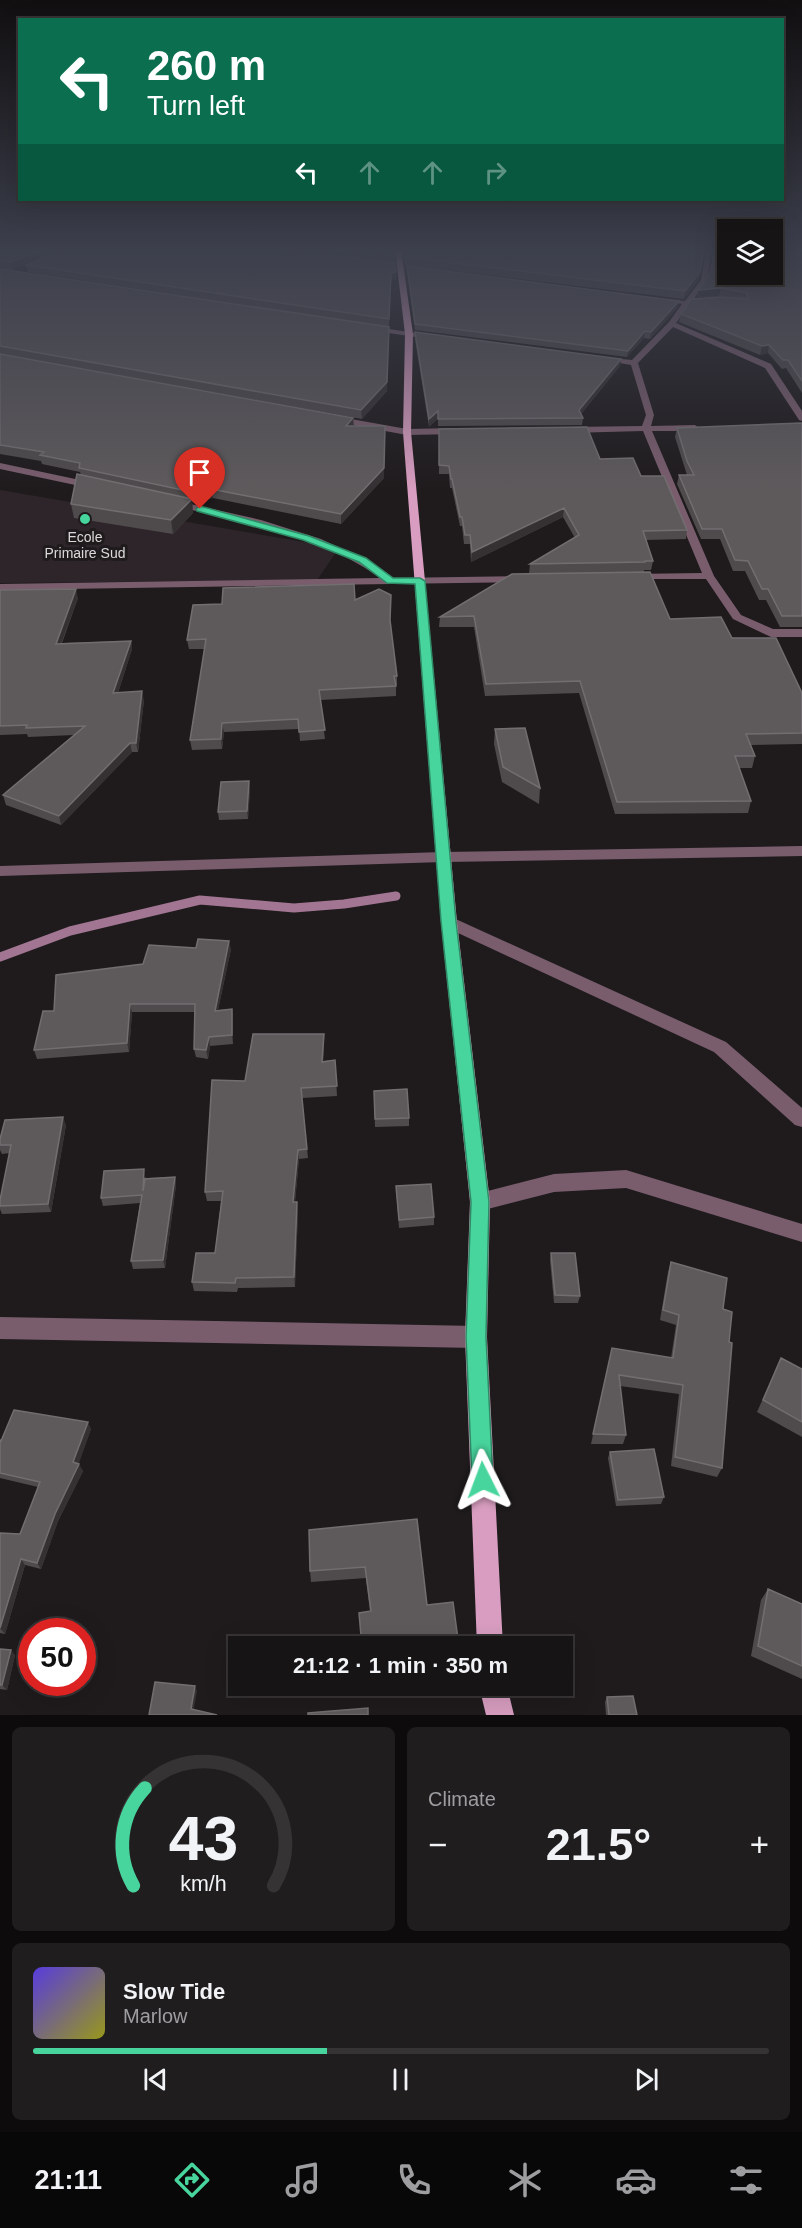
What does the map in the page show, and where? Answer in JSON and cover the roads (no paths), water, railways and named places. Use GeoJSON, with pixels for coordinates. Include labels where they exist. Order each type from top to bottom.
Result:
{"type":"FeatureCollection","features":[{"type":"Feature","properties":{"kind":"main road"},"geometry":{"type":"LineString","coordinates":[[407,329],[407,432],[449,921],[480,1202],[476,1337],[490,1636]]}},
{"type":"Feature","properties":{"kind":"main road"},"geometry":{"type":"LineString","coordinates":[[495,1696],[500,1715]]}},
{"type":"Feature","properties":{"kind":"street"},"geometry":{"type":"LineString","coordinates":[[375,329],[444,339]]}},
{"type":"Feature","properties":{"kind":"street"},"geometry":{"type":"LineString","coordinates":[[634,363],[667,329]]}},
{"type":"Feature","properties":{"kind":"street"},"geometry":{"type":"LineString","coordinates":[[684,329],[768,366],[802,418]]}},
{"type":"Feature","properties":{"kind":"street"},"geometry":{"type":"LineString","coordinates":[[599,359],[634,363]]}},
{"type":"Feature","properties":{"kind":"street"},"geometry":{"type":"LineString","coordinates":[[634,363],[650,414],[646,428],[709,576],[737,616],[771,633],[802,633]]}},
{"type":"Feature","properties":{"kind":"street"},"geometry":{"type":"LineString","coordinates":[[326,417],[407,432],[467,431]]}},
{"type":"Feature","properties":{"kind":"street"},"geometry":{"type":"LineString","coordinates":[[562,430],[701,428]]}},
{"type":"Feature","properties":{"kind":"street"},"geometry":{"type":"LineString","coordinates":[[0,466],[107,488]]}},
{"type":"Feature","properties":{"kind":"street"},"geometry":{"type":"LineString","coordinates":[[164,501],[222,513],[306,538],[363,560],[391,581]]}},
{"type":"Feature","properties":{"kind":"street"},"geometry":{"type":"LineString","coordinates":[[616,577],[709,576]]}},
{"type":"Feature","properties":{"kind":"street"},"geometry":{"type":"LineString","coordinates":[[0,587],[536,579]]}},
{"type":"Feature","properties":{"kind":"street"},"geometry":{"type":"LineString","coordinates":[[0,871],[443,857],[802,851]]}},
{"type":"Feature","properties":{"kind":"street"},"geometry":{"type":"LineString","coordinates":[[449,921],[720,1047],[802,1119]]}},
{"type":"Feature","properties":{"kind":"street"},"geometry":{"type":"LineString","coordinates":[[480,1202],[554,1183],[626,1179],[802,1233]]}},
{"type":"Feature","properties":{"kind":"street"},"geometry":{"type":"LineString","coordinates":[[0,1328],[476,1337]]}},
{"type":"Feature","properties":{"kind":"waterway"},"geometry":{"type":"LineString","coordinates":[[0,957],[70,931],[200,900],[294,908],[344,904],[396,896]]}},
{"type":"Feature","properties":{"kind":"place","name":"Ecole Primaire Sud"},"geometry":{"type":"Point","coordinates":[85,519]}}]}
